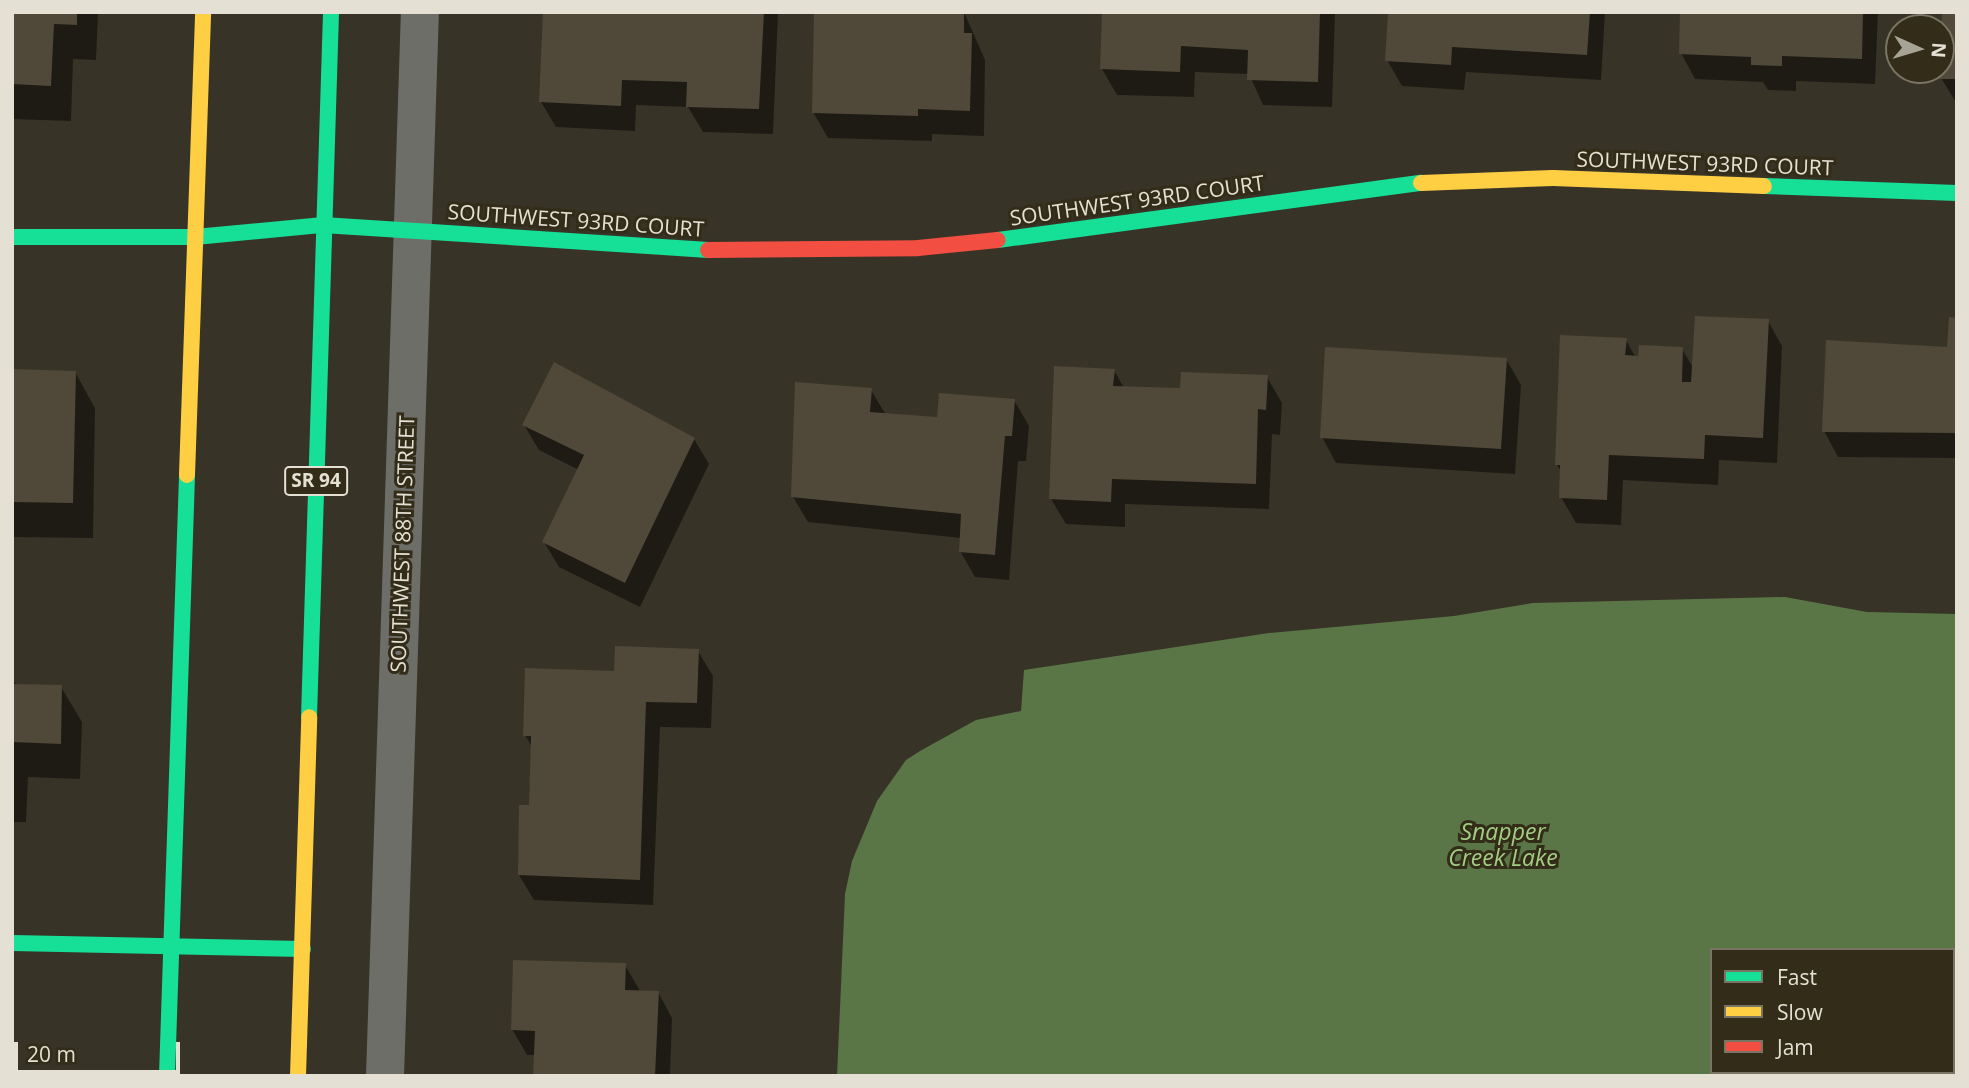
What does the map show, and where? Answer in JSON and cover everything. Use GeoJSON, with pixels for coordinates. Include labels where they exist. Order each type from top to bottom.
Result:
{"type":"FeatureCollection","features":[{"type":"Feature","properties":{"kind":"street"},"geometry":{"type":"LineString","coordinates":[[167,1076],[203,12]]}},
{"type":"Feature","properties":{"kind":"street","name":"SR 94"},"geometry":{"type":"LineString","coordinates":[[298,1076],[331,12]]}},
{"type":"Feature","properties":{"kind":"street","name":"SOUTHWEST 88TH STREET"},"geometry":{"type":"LineString","coordinates":[[384,1076],[420,12]]}},
{"type":"Feature","properties":{"kind":"street","name":"SOUTHWEST 93RD COURT"},"geometry":{"type":"LineString","coordinates":[[12,237],[195,237],[323,225],[414,228],[488,239],[704,250],[851,249],[1048,236],[1355,189],[1460,180],[1553,178],[1957,193]]}},
{"type":"Feature","properties":{"kind":"street"},"geometry":{"type":"LineString","coordinates":[[12,943],[303,949]]}},
{"type":"Feature","properties":{"kind":"water","name":"Snapper Creek Lake"},"geometry":{"type":"Polygon","coordinates":[[[1785,597],[1867,612],[1957,614],[1957,1076],[837,1076],[845,894],[852,861],[877,801],[906,760],[920,751],[976,720],[1021,711],[1024,670],[1269,633],[1454,616],[1533,603],[1785,597]]]}},
{"type":"Feature","properties":{"kind":"building"},"geometry":{"type":"Polygon","coordinates":[[[12,12],[77,12],[77,25],[54,24],[51,86],[12,84],[12,12]]]}},
{"type":"Feature","properties":{"kind":"building"},"geometry":{"type":"Polygon","coordinates":[[[543,12],[764,12],[759,109],[686,107],[687,82],[622,80],[621,106],[539,102],[543,12]]]}},
{"type":"Feature","properties":{"kind":"building"},"geometry":{"type":"Polygon","coordinates":[[[814,12],[964,12],[964,33],[972,33],[970,111],[918,109],[918,116],[812,113],[814,12]]]}},
{"type":"Feature","properties":{"kind":"building"},"geometry":{"type":"Polygon","coordinates":[[[1102,12],[1320,12],[1318,82],[1247,80],[1248,50],[1181,46],[1180,72],[1100,69],[1102,12]]]}},
{"type":"Feature","properties":{"kind":"building"},"geometry":{"type":"Polygon","coordinates":[[[1388,12],[1590,12],[1587,55],[1452,47],[1451,65],[1385,61],[1388,12]]]}},
{"type":"Feature","properties":{"kind":"building"},"geometry":{"type":"Polygon","coordinates":[[[1680,12],[1863,12],[1862,59],[1782,56],[1782,66],[1751,65],[1751,57],[1679,54],[1680,12]]]}},
{"type":"Feature","properties":{"kind":"building"},"geometry":{"type":"Polygon","coordinates":[[[1957,12],[1957,79],[1955,14],[1942,14],[1957,12]]]}},
{"type":"Feature","properties":{"kind":"building"},"geometry":{"type":"Polygon","coordinates":[[[1695,316],[1769,319],[1763,438],[1705,435],[1704,459],[1609,455],[1607,500],[1559,498],[1560,465],[1555,465],[1560,335],[1627,338],[1625,355],[1638,356],[1639,345],[1683,347],[1682,382],[1691,382],[1695,316]]]}},
{"type":"Feature","properties":{"kind":"building"},"geometry":{"type":"Polygon","coordinates":[[[1949,317],[1957,318],[1957,433],[1822,432],[1826,340],[1947,347],[1949,317]]]}},
{"type":"Feature","properties":{"kind":"building"},"geometry":{"type":"Polygon","coordinates":[[[1325,347],[1507,358],[1501,449],[1320,438],[1325,347]]]}},
{"type":"Feature","properties":{"kind":"building"},"geometry":{"type":"Polygon","coordinates":[[[554,362],[695,438],[625,583],[542,542],[584,455],[522,425],[554,362]]]}},
{"type":"Feature","properties":{"kind":"building"},"geometry":{"type":"Polygon","coordinates":[[[1054,366],[1115,369],[1113,386],[1180,388],[1181,372],[1268,375],[1266,410],[1258,409],[1256,484],[1112,479],[1111,502],[1049,499],[1054,366]]]}},
{"type":"Feature","properties":{"kind":"building"},"geometry":{"type":"Polygon","coordinates":[[[12,369],[76,371],[73,503],[12,502],[12,369]]]}},
{"type":"Feature","properties":{"kind":"building"},"geometry":{"type":"Polygon","coordinates":[[[795,382],[872,388],[870,412],[937,417],[939,393],[1015,399],[1012,436],[1005,436],[995,555],[959,552],[961,514],[791,497],[795,382]]]}},
{"type":"Feature","properties":{"kind":"building"},"geometry":{"type":"Polygon","coordinates":[[[615,646],[699,649],[697,703],[646,702],[640,880],[518,875],[519,805],[529,805],[531,736],[523,736],[525,668],[614,671],[615,646]]]}},
{"type":"Feature","properties":{"kind":"building"},"geometry":{"type":"Polygon","coordinates":[[[12,684],[62,685],[61,744],[12,742],[12,684]]]}},
{"type":"Feature","properties":{"kind":"building"},"geometry":{"type":"Polygon","coordinates":[[[513,960],[626,963],[625,990],[659,991],[655,1076],[533,1076],[535,1031],[511,1030],[513,960]]]}},
{"type":"Feature","properties":{"kind":"traffic: fast"},"geometry":{"type":"LineString","coordinates":[[309,717],[331,12]]}},
{"type":"Feature","properties":{"kind":"traffic: fast"},"geometry":{"type":"LineString","coordinates":[[998,240],[1421,183]]}},
{"type":"Feature","properties":{"kind":"traffic: fast"},"geometry":{"type":"LineString","coordinates":[[1764,186],[1957,193]]}},
{"type":"Feature","properties":{"kind":"traffic: fast"},"geometry":{"type":"LineString","coordinates":[[12,237],[195,237],[323,225],[708,250]]}},
{"type":"Feature","properties":{"kind":"traffic: fast"},"geometry":{"type":"LineString","coordinates":[[167,1076],[187,475]]}},
{"type":"Feature","properties":{"kind":"traffic: fast"},"geometry":{"type":"LineString","coordinates":[[12,943],[303,949]]}},
{"type":"Feature","properties":{"kind":"traffic: slow"},"geometry":{"type":"LineString","coordinates":[[187,475],[203,12]]}},
{"type":"Feature","properties":{"kind":"traffic: slow"},"geometry":{"type":"LineString","coordinates":[[1421,183],[1553,178],[1764,186]]}},
{"type":"Feature","properties":{"kind":"traffic: slow"},"geometry":{"type":"LineString","coordinates":[[298,1076],[309,717]]}},
{"type":"Feature","properties":{"kind":"traffic: jam"},"geometry":{"type":"LineString","coordinates":[[708,250],[918,248],[998,240]]}}]}
